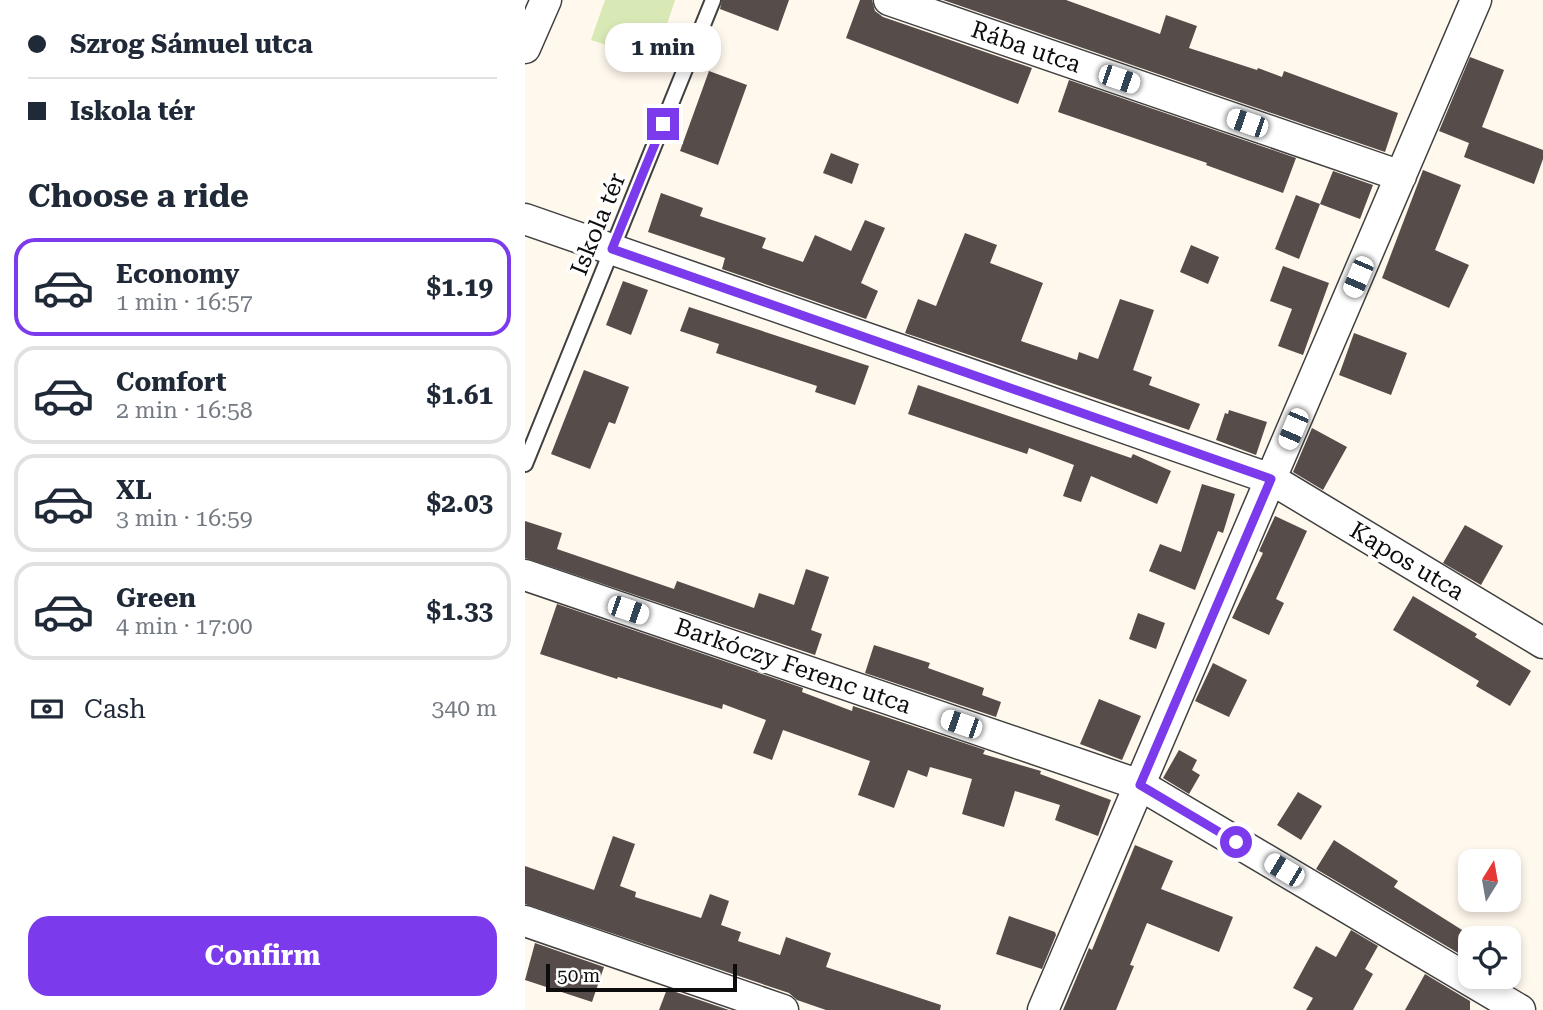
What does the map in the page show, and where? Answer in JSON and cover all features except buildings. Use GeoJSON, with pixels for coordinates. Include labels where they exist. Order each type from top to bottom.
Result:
{"type":"FeatureCollection","features":[{"type":"Feature","properties":{"kind":"street"},"geometry":{"type":"LineString","coordinates":[[525,48],[546,0]]}},
{"type":"Feature","properties":{"kind":"street","name":"Rába utca"},"geometry":{"type":"LineString","coordinates":[[889,0],[1401,176]]}},
{"type":"Feature","properties":{"kind":"street"},"geometry":{"type":"LineString","coordinates":[[1043,1010],[1476,0]]}},
{"type":"Feature","properties":{"kind":"street","name":"Kapos utca"},"geometry":{"type":"LineString","coordinates":[[525,219],[1271,479],[1543,643]]}},
{"type":"Feature","properties":{"kind":"street","name":"Barkóczy Ferenc utca"},"geometry":{"type":"LineString","coordinates":[[525,575],[1140,785],[1505,1006]]}},
{"type":"Feature","properties":{"kind":"street"},"geometry":{"type":"LineString","coordinates":[[525,921],[783,1010]]}},
{"type":"Feature","properties":{"kind":"lane","name":"Iskola tér"},"geometry":{"type":"LineString","coordinates":[[525,464],[713,0]]}},
{"type":"Feature","properties":{"kind":"green space"},"geometry":{"type":"Polygon","coordinates":[[[605,0],[675,0],[655,61],[591,40],[605,0]]]}},
{"type":"Feature","properties":{"kind":"route"},"geometry":{"type":"LineString","coordinates":[[663,124],[612,249],[1271,479],[1140,785],[1236,842]]}}]}
